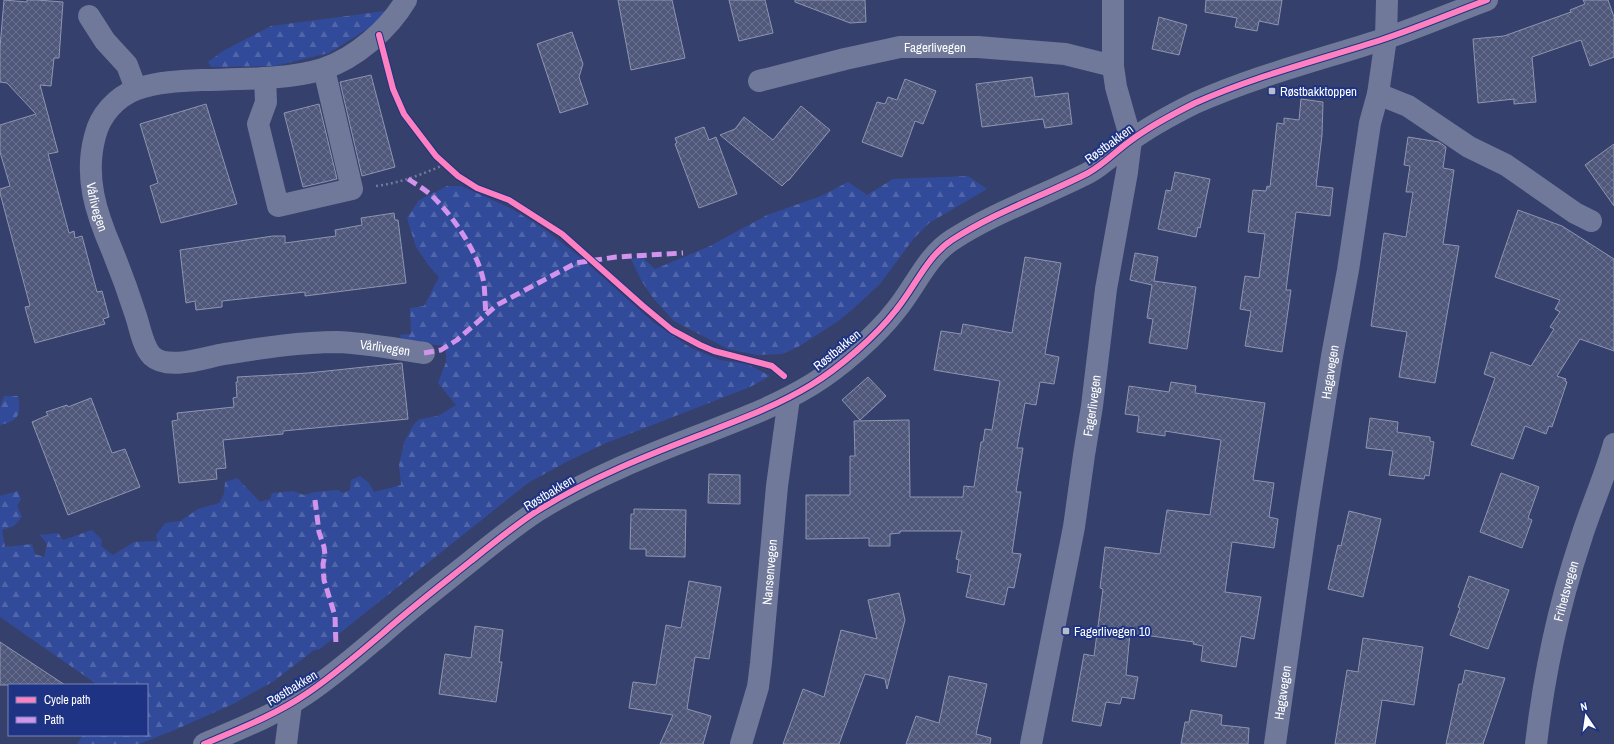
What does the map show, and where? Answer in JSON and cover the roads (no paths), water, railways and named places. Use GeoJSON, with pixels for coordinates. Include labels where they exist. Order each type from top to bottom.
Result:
{"type":"FeatureCollection","features":[{"type":"Feature","properties":{"kind":"street","name":"Vårlivegen"},"geometry":{"type":"LineString","coordinates":[[406,0],[395,17],[379,34],[348,56],[324,69],[265,78],[184,80],[151,85],[136,90],[115,103],[107,111],[98,126],[91,156],[90,180],[97,212],[117,263],[143,338],[152,356],[160,361],[177,363],[210,356],[293,344],[339,342],[424,353]]}},
{"type":"Feature","properties":{"kind":"street","name":"Fagerlivegen"},"geometry":{"type":"LineString","coordinates":[[1031,744],[1074,527],[1092,406],[1106,289],[1127,172],[1131,140],[1116,87],[1113,66],[1112,0]]}},
{"type":"Feature","properties":{"kind":"street","name":"Hagavegen"},"geometry":{"type":"LineString","coordinates":[[1275,744],[1308,509],[1332,356],[1348,270],[1370,123],[1378,94],[1386,38],[1387,0]]}},
{"type":"Feature","properties":{"kind":"street","name":"Røstbakken"},"geometry":{"type":"LineString","coordinates":[[204,744],[244,728],[291,704],[325,681],[413,607],[534,513],[569,492],[659,451],[759,413],[814,383],[847,358],[882,327],[896,311],[935,255],[947,244],[1007,210],[1092,171],[1131,140],[1166,118],[1196,103],[1249,81],[1386,38],[1488,0]]}},
{"type":"Feature","properties":{"kind":"street"},"geometry":{"type":"LineString","coordinates":[[89,16],[105,42],[126,65],[136,90]]}},
{"type":"Feature","properties":{"kind":"street","name":"Fagerlivegen"},"geometry":{"type":"LineString","coordinates":[[759,82],[844,59],[900,47],[978,47],[1066,54],[1113,66]]}},
{"type":"Feature","properties":{"kind":"street"},"geometry":{"type":"LineString","coordinates":[[265,78],[266,102],[258,124],[278,206],[352,189],[324,69]]}},
{"type":"Feature","properties":{"kind":"street"},"geometry":{"type":"LineString","coordinates":[[1378,94],[1408,106],[1469,147],[1506,165],[1575,213],[1591,221]]}},
{"type":"Feature","properties":{"kind":"street","name":"Nansenvegen"},"geometry":{"type":"LineString","coordinates":[[741,744],[758,687],[777,486],[789,398]]}},
{"type":"Feature","properties":{"kind":"street","name":"Frihetsvegen"},"geometry":{"type":"LineString","coordinates":[[1536,744],[1551,645],[1568,580],[1590,511],[1614,444]]}},
{"type":"Feature","properties":{"kind":"street"},"geometry":{"type":"LineString","coordinates":[[286,744],[291,704]]}},
{"type":"Feature","properties":{"kind":"place","name":"Røstbakktoppen"},"geometry":{"type":"Point","coordinates":[1272,91]}},
{"type":"Feature","properties":{"kind":"place","name":"Fagerlivegen 10"},"geometry":{"type":"Point","coordinates":[1066,631]}}]}
